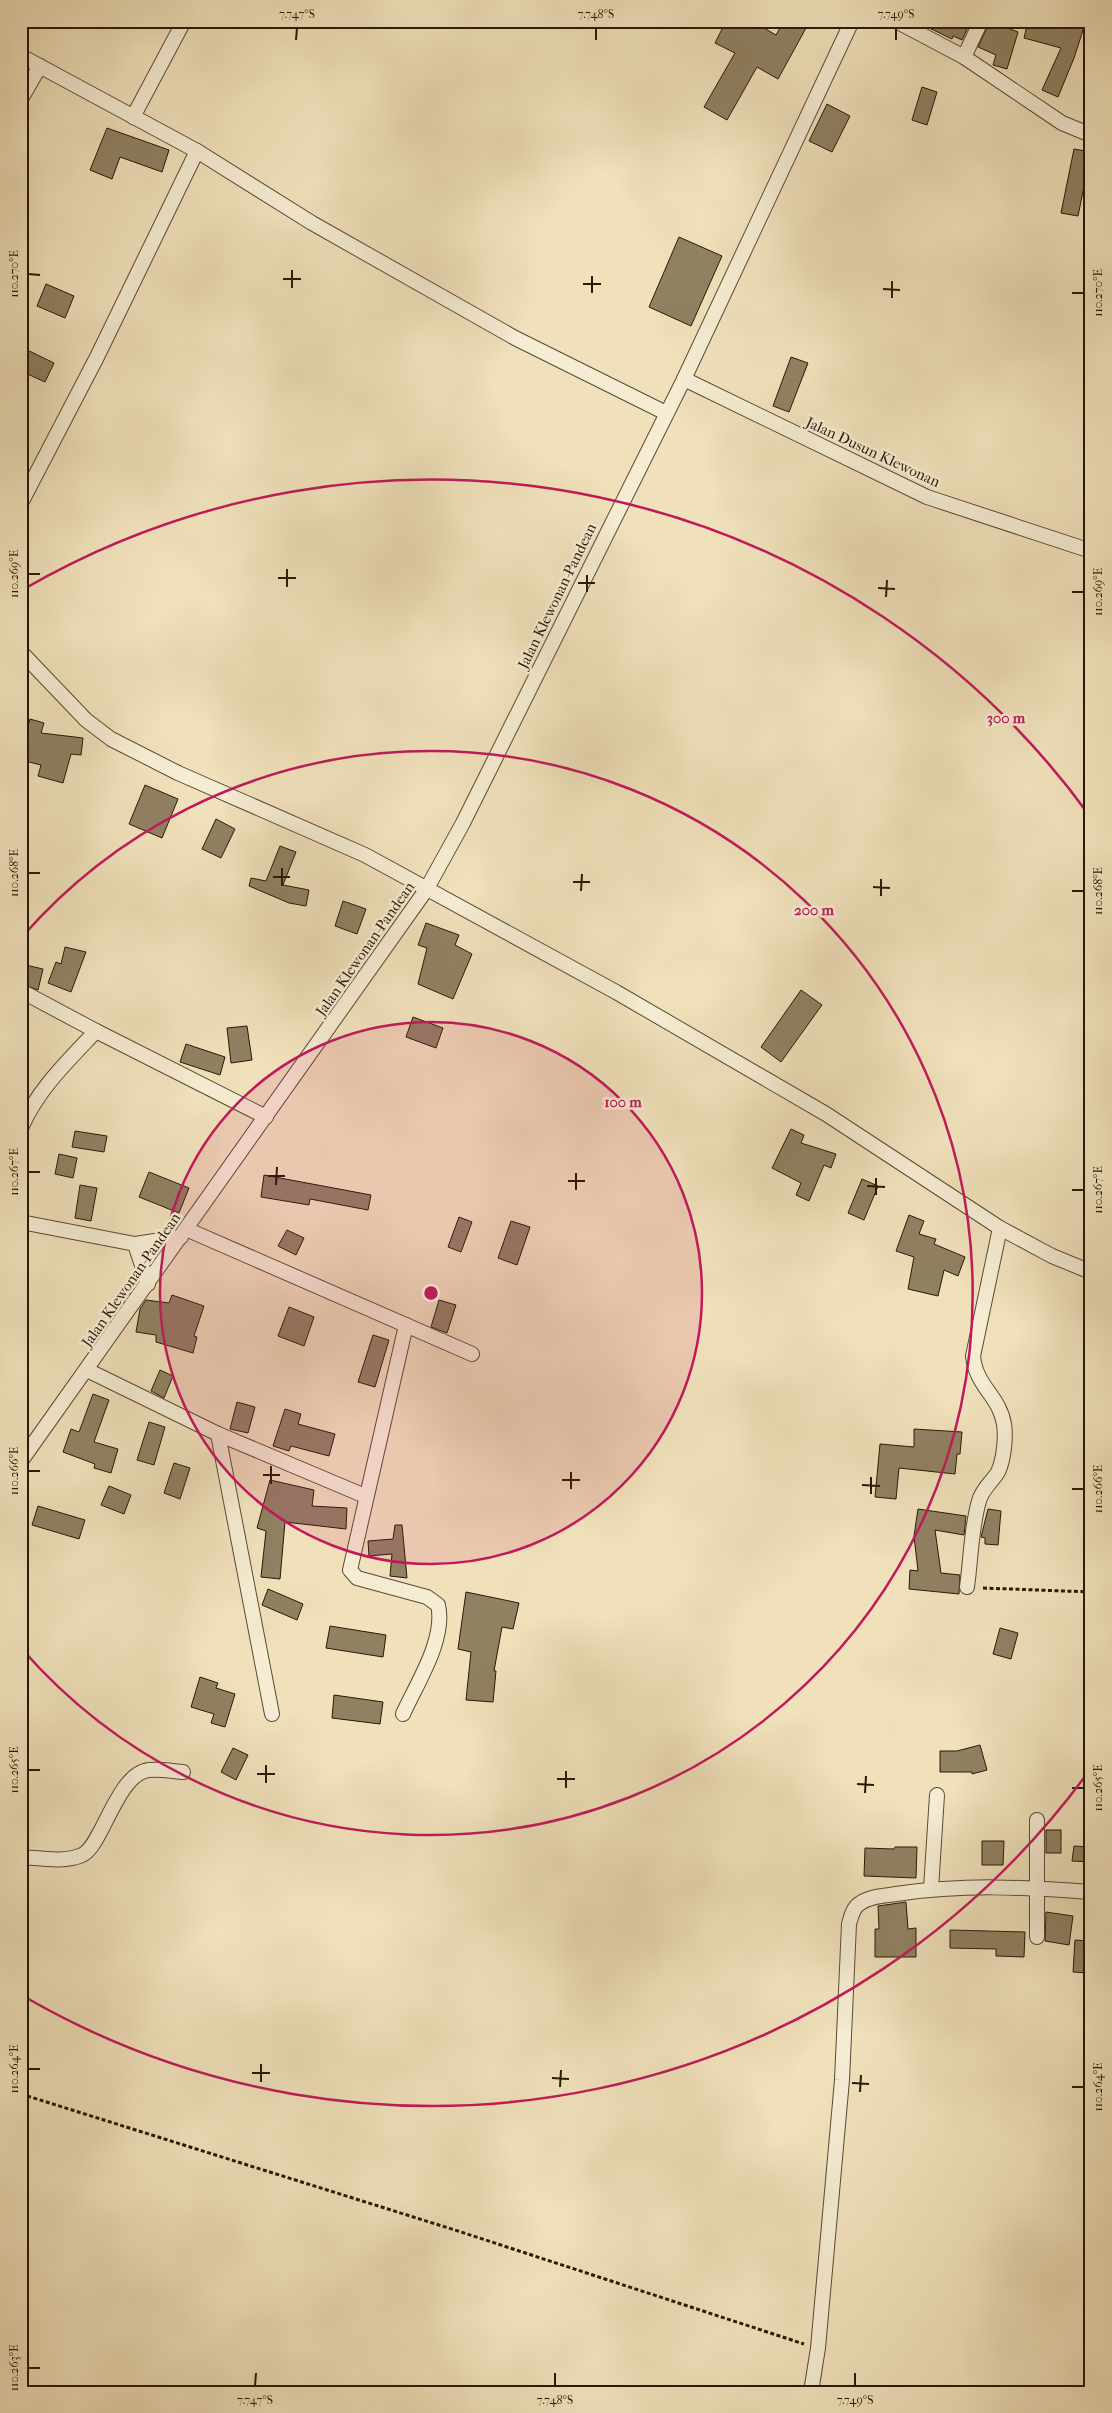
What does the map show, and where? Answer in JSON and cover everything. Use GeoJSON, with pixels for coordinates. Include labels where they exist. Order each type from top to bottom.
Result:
{"type":"FeatureCollection","features":[{"type":"Feature","properties":{"kind":"street"},"geometry":{"type":"LineString","coordinates":[[134,115],[184,21]]}},
{"type":"Feature","properties":{"kind":"street"},"geometry":{"type":"LineString","coordinates":[[21,56],[134,115],[197,151],[312,222],[514,338],[666,413],[684,380],[852,21]]}},
{"type":"Feature","properties":{"kind":"street"},"geometry":{"type":"LineString","coordinates":[[896,21],[964,58],[1062,122],[1091,136]]}},
{"type":"Feature","properties":{"kind":"street"},"geometry":{"type":"LineString","coordinates":[[964,58],[981,21]]}},
{"type":"Feature","properties":{"kind":"street"},"geometry":{"type":"LineString","coordinates":[[21,99],[40,66]]}},
{"type":"Feature","properties":{"kind":"street"},"geometry":{"type":"LineString","coordinates":[[21,502],[97,357],[197,151]]}},
{"type":"Feature","properties":{"kind":"street","name":"Jalan Dusun Klewonan"},"geometry":{"type":"LineString","coordinates":[[684,380],[927,497],[1091,551]]}},
{"type":"Feature","properties":{"kind":"street","name":"Jalan Klewonan-Pandean"},"geometry":{"type":"LineString","coordinates":[[21,1461],[88,1370],[426,890],[464,823],[666,413]]}},
{"type":"Feature","properties":{"kind":"street"},"geometry":{"type":"LineString","coordinates":[[21,652],[86,720],[111,739],[178,773],[365,856],[616,992],[826,1114],[1000,1228],[1052,1256],[1091,1272]]}},
{"type":"Feature","properties":{"kind":"street"},"geometry":{"type":"LineString","coordinates":[[23,992],[266,1117]]}},
{"type":"Feature","properties":{"kind":"street"},"geometry":{"type":"LineString","coordinates":[[21,1128],[52,1078],[96,1031]]}},
{"type":"Feature","properties":{"kind":"street"},"geometry":{"type":"LineString","coordinates":[[21,1222],[135,1244],[184,1233],[472,1354]]}},
{"type":"Feature","properties":{"kind":"street"},"geometry":{"type":"LineString","coordinates":[[967,1587],[978,1503],[998,1472],[1004,1446],[1004,1425],[1000,1408],[979,1381],[974,1370],[973,1356],[1000,1228]]}},
{"type":"Feature","properties":{"kind":"street"},"geometry":{"type":"LineString","coordinates":[[135,1244],[148,1284]]}},
{"type":"Feature","properties":{"kind":"street"},"geometry":{"type":"LineString","coordinates":[[403,1714],[437,1640],[438,1605],[427,1597],[357,1578],[351,1574],[350,1564],[406,1325]]}},
{"type":"Feature","properties":{"kind":"street"},"geometry":{"type":"LineString","coordinates":[[88,1370],[218,1434],[365,1496]]}},
{"type":"Feature","properties":{"kind":"street"},"geometry":{"type":"LineString","coordinates":[[218,1434],[272,1714]]}},
{"type":"Feature","properties":{"kind":"street"},"geometry":{"type":"LineString","coordinates":[[21,1857],[64,1859],[86,1854],[92,1847],[111,1807],[138,1774],[148,1770],[183,1772]]}},
{"type":"Feature","properties":{"kind":"street"},"geometry":{"type":"LineString","coordinates":[[931,1889],[937,1795]]}},
{"type":"Feature","properties":{"kind":"street"},"geometry":{"type":"LineString","coordinates":[[1037,1820],[1037,1936]]}},
{"type":"Feature","properties":{"kind":"street"},"geometry":{"type":"LineString","coordinates":[[811,2392],[818,2348],[842,2080],[849,1924],[858,1904],[871,1898],[931,1889],[1005,1886],[1091,1892]]}},
{"type":"Feature","properties":{"kind":"path"},"geometry":{"type":"LineString","coordinates":[[967,1587],[1091,1592]]}},
{"type":"Feature","properties":{"kind":"path"},"geometry":{"type":"LineString","coordinates":[[21,2094],[458,2231],[818,2348]]}},
{"type":"Feature","properties":{"kind":"building"},"geometry":{"type":"Polygon","coordinates":[[[726,21],[752,21],[776,35],[784,21],[794,21],[806,28],[778,79],[757,67],[727,120],[704,107],[735,53],[715,43],[726,21]]]}},
{"type":"Feature","properties":{"kind":"building"},"geometry":{"type":"Polygon","coordinates":[[[915,21],[971,21],[962,40],[953,36],[952,39],[915,21]]]}},
{"type":"Feature","properties":{"kind":"building"},"geometry":{"type":"Polygon","coordinates":[[[990,21],[1018,32],[1007,69],[993,65],[996,55],[978,47],[990,21]]]}},
{"type":"Feature","properties":{"kind":"building"},"geometry":{"type":"Polygon","coordinates":[[[1028,21],[1086,21],[1074,58],[1058,97],[1042,90],[1061,48],[1024,38],[1028,21]]]}},
{"type":"Feature","properties":{"kind":"building"},"geometry":{"type":"Polygon","coordinates":[[[922,87],[937,92],[927,125],[912,120],[922,87]]]}},
{"type":"Feature","properties":{"kind":"building"},"geometry":{"type":"Polygon","coordinates":[[[827,104],[850,116],[832,152],[809,141],[827,104]]]}},
{"type":"Feature","properties":{"kind":"building"},"geometry":{"type":"Polygon","coordinates":[[[107,128],[169,150],[162,172],[120,157],[112,179],[90,170],[107,128]]]}},
{"type":"Feature","properties":{"kind":"building"},"geometry":{"type":"Polygon","coordinates":[[[1074,149],[1091,152],[1078,216],[1061,213],[1074,149]]]}},
{"type":"Feature","properties":{"kind":"building"},"geometry":{"type":"Polygon","coordinates":[[[679,237],[722,256],[691,326],[649,307],[679,237]]]}},
{"type":"Feature","properties":{"kind":"building"},"geometry":{"type":"Polygon","coordinates":[[[46,284],[74,296],[65,318],[37,306],[46,284]]]}},
{"type":"Feature","properties":{"kind":"building"},"geometry":{"type":"Polygon","coordinates":[[[21,347],[54,363],[45,382],[21,371],[21,347]]]}},
{"type":"Feature","properties":{"kind":"building"},"geometry":{"type":"Polygon","coordinates":[[[791,357],[808,363],[789,412],[773,406],[791,357]]]}},
{"type":"Feature","properties":{"kind":"building"},"geometry":{"type":"Polygon","coordinates":[[[30,719],[44,723],[41,733],[83,738],[81,755],[71,754],[63,783],[38,776],[41,765],[21,760],[21,749],[30,719]]]}},
{"type":"Feature","properties":{"kind":"building"},"geometry":{"type":"Polygon","coordinates":[[[145,785],[178,799],[162,838],[129,824],[145,785]]]}},
{"type":"Feature","properties":{"kind":"building"},"geometry":{"type":"Polygon","coordinates":[[[216,819],[235,829],[221,858],[202,849],[216,819]]]}},
{"type":"Feature","properties":{"kind":"building"},"geometry":{"type":"Polygon","coordinates":[[[280,846],[296,852],[283,885],[309,890],[306,906],[289,903],[249,886],[251,878],[266,881],[280,846]]]}},
{"type":"Feature","properties":{"kind":"building"},"geometry":{"type":"Polygon","coordinates":[[[343,901],[366,909],[357,934],[335,926],[343,901]]]}},
{"type":"Feature","properties":{"kind":"building"},"geometry":{"type":"Polygon","coordinates":[[[426,923],[459,935],[455,945],[472,954],[453,999],[418,984],[427,948],[418,945],[426,923]]]}},
{"type":"Feature","properties":{"kind":"building"},"geometry":{"type":"Polygon","coordinates":[[[65,947],[86,952],[71,992],[48,983],[56,962],[61,964],[65,947]]]}},
{"type":"Feature","properties":{"kind":"building"},"geometry":{"type":"Polygon","coordinates":[[[21,964],[43,969],[38,990],[21,984],[21,964]]]}},
{"type":"Feature","properties":{"kind":"building"},"geometry":{"type":"Polygon","coordinates":[[[801,990],[822,1005],[781,1062],[761,1047],[801,990]]]}},
{"type":"Feature","properties":{"kind":"building"},"geometry":{"type":"Polygon","coordinates":[[[413,1017],[443,1028],[436,1048],[406,1037],[413,1017]]]}},
{"type":"Feature","properties":{"kind":"building"},"geometry":{"type":"Polygon","coordinates":[[[247,1026],[252,1060],[231,1063],[227,1028],[247,1026]]]}},
{"type":"Feature","properties":{"kind":"building"},"geometry":{"type":"Polygon","coordinates":[[[186,1044],[225,1057],[220,1075],[180,1062],[186,1044]]]}},
{"type":"Feature","properties":{"kind":"building"},"geometry":{"type":"Polygon","coordinates":[[[791,1129],[804,1135],[801,1143],[836,1154],[831,1168],[824,1165],[809,1201],[796,1195],[801,1183],[772,1168],[791,1129]]]}},
{"type":"Feature","properties":{"kind":"building"},"geometry":{"type":"Polygon","coordinates":[[[75,1131],[107,1136],[104,1152],[72,1147],[75,1131]]]}},
{"type":"Feature","properties":{"kind":"building"},"geometry":{"type":"Polygon","coordinates":[[[59,1154],[77,1158],[73,1178],[55,1174],[59,1154]]]}},
{"type":"Feature","properties":{"kind":"building"},"geometry":{"type":"Polygon","coordinates":[[[149,1172],[189,1188],[179,1213],[139,1197],[149,1172]]]}},
{"type":"Feature","properties":{"kind":"building"},"geometry":{"type":"Polygon","coordinates":[[[264,1175],[371,1195],[368,1210],[310,1199],[309,1205],[261,1197],[264,1175]]]}},
{"type":"Feature","properties":{"kind":"building"},"geometry":{"type":"Polygon","coordinates":[[[862,1179],[878,1186],[864,1220],[848,1213],[862,1179]]]}},
{"type":"Feature","properties":{"kind":"building"},"geometry":{"type":"Polygon","coordinates":[[[80,1185],[97,1188],[91,1221],[75,1218],[80,1185]]]}},
{"type":"Feature","properties":{"kind":"building"},"geometry":{"type":"Polygon","coordinates":[[[909,1215],[924,1221],[919,1234],[936,1239],[934,1244],[965,1257],[958,1276],[944,1270],[938,1296],[908,1289],[914,1257],[896,1251],[909,1215]]]}},
{"type":"Feature","properties":{"kind":"building"},"geometry":{"type":"Polygon","coordinates":[[[459,1217],[472,1222],[461,1252],[448,1247],[459,1217]]]}},
{"type":"Feature","properties":{"kind":"building"},"geometry":{"type":"Polygon","coordinates":[[[511,1221],[530,1227],[517,1265],[498,1258],[511,1221]]]}},
{"type":"Feature","properties":{"kind":"building"},"geometry":{"type":"Polygon","coordinates":[[[287,1230],[304,1238],[296,1255],[278,1246],[287,1230]]]}},
{"type":"Feature","properties":{"kind":"building"},"geometry":{"type":"Polygon","coordinates":[[[172,1295],[204,1306],[194,1336],[197,1337],[193,1353],[156,1342],[156,1335],[136,1332],[140,1309],[146,1300],[169,1303],[172,1295]]]}},
{"type":"Feature","properties":{"kind":"building"},"geometry":{"type":"Polygon","coordinates":[[[439,1300],[456,1305],[447,1333],[431,1327],[439,1300]]]}},
{"type":"Feature","properties":{"kind":"building"},"geometry":{"type":"Polygon","coordinates":[[[289,1307],[314,1317],[304,1346],[278,1336],[289,1307]]]}},
{"type":"Feature","properties":{"kind":"building"},"geometry":{"type":"Polygon","coordinates":[[[373,1335],[389,1340],[375,1387],[358,1382],[373,1335]]]}},
{"type":"Feature","properties":{"kind":"building"},"geometry":{"type":"Polygon","coordinates":[[[160,1370],[173,1376],[164,1398],[151,1391],[160,1370]]]}},
{"type":"Feature","properties":{"kind":"building"},"geometry":{"type":"Polygon","coordinates":[[[93,1394],[109,1400],[94,1442],[118,1449],[111,1473],[94,1468],[95,1464],[63,1452],[71,1429],[79,1432],[93,1394]]]}},
{"type":"Feature","properties":{"kind":"building"},"geometry":{"type":"Polygon","coordinates":[[[237,1402],[255,1407],[248,1433],[230,1429],[237,1402]]]}},
{"type":"Feature","properties":{"kind":"building"},"geometry":{"type":"Polygon","coordinates":[[[285,1409],[301,1414],[298,1424],[335,1434],[329,1456],[291,1446],[289,1451],[273,1446],[285,1409]]]}},
{"type":"Feature","properties":{"kind":"building"},"geometry":{"type":"Polygon","coordinates":[[[149,1422],[165,1427],[154,1465],[137,1460],[149,1422]]]}},
{"type":"Feature","properties":{"kind":"building"},"geometry":{"type":"Polygon","coordinates":[[[914,1429],[962,1432],[960,1454],[957,1454],[955,1474],[899,1468],[896,1499],[875,1497],[880,1444],[914,1447],[914,1429]]]}},
{"type":"Feature","properties":{"kind":"building"},"geometry":{"type":"Polygon","coordinates":[[[174,1463],[190,1468],[180,1499],[164,1493],[174,1463]]]}},
{"type":"Feature","properties":{"kind":"building"},"geometry":{"type":"Polygon","coordinates":[[[270,1480],[314,1490],[312,1506],[347,1508],[346,1529],[285,1522],[280,1579],[261,1577],[266,1531],[257,1528],[270,1480]]]}},
{"type":"Feature","properties":{"kind":"building"},"geometry":{"type":"Polygon","coordinates":[[[109,1486],[131,1495],[124,1514],[101,1505],[109,1486]]]}},
{"type":"Feature","properties":{"kind":"building"},"geometry":{"type":"Polygon","coordinates":[[[38,1506],[85,1520],[79,1539],[32,1525],[38,1506]]]}},
{"type":"Feature","properties":{"kind":"building"},"geometry":{"type":"Polygon","coordinates":[[[918,1509],[966,1516],[964,1535],[935,1530],[941,1573],[960,1575],[959,1594],[909,1589],[910,1570],[918,1571],[914,1536],[918,1509]]]}},
{"type":"Feature","properties":{"kind":"building"},"geometry":{"type":"Polygon","coordinates":[[[988,1509],[1001,1511],[998,1545],[985,1544],[985,1538],[981,1537],[988,1509]]]}},
{"type":"Feature","properties":{"kind":"building"},"geometry":{"type":"Polygon","coordinates":[[[395,1525],[402,1525],[407,1578],[390,1576],[392,1554],[369,1556],[368,1541],[393,1539],[395,1525]]]}},
{"type":"Feature","properties":{"kind":"building"},"geometry":{"type":"Polygon","coordinates":[[[268,1589],[303,1604],[297,1620],[262,1605],[268,1589]]]}},
{"type":"Feature","properties":{"kind":"building"},"geometry":{"type":"Polygon","coordinates":[[[466,1592],[519,1603],[513,1629],[502,1627],[494,1671],[496,1671],[493,1702],[466,1700],[471,1652],[458,1649],[466,1592]]]}},
{"type":"Feature","properties":{"kind":"building"},"geometry":{"type":"Polygon","coordinates":[[[330,1626],[386,1635],[383,1657],[326,1648],[330,1626]]]}},
{"type":"Feature","properties":{"kind":"building"},"geometry":{"type":"Polygon","coordinates":[[[1000,1628],[1018,1633],[1011,1659],[993,1654],[1000,1628]]]}},
{"type":"Feature","properties":{"kind":"building"},"geometry":{"type":"Polygon","coordinates":[[[200,1677],[218,1683],[216,1688],[235,1694],[225,1727],[211,1723],[214,1714],[191,1707],[200,1677]]]}},
{"type":"Feature","properties":{"kind":"building"},"geometry":{"type":"Polygon","coordinates":[[[334,1695],[383,1702],[380,1724],[332,1718],[334,1695]]]}},
{"type":"Feature","properties":{"kind":"building"},"geometry":{"type":"Polygon","coordinates":[[[980,1745],[987,1770],[972,1774],[972,1772],[940,1772],[940,1751],[957,1751],[980,1745]]]}},
{"type":"Feature","properties":{"kind":"building"},"geometry":{"type":"Polygon","coordinates":[[[233,1748],[248,1755],[236,1780],[221,1772],[233,1748]]]}},
{"type":"Feature","properties":{"kind":"building"},"geometry":{"type":"Polygon","coordinates":[[[1046,1830],[1061,1830],[1061,1853],[1046,1853],[1046,1830]]]}},
{"type":"Feature","properties":{"kind":"building"},"geometry":{"type":"Polygon","coordinates":[[[982,1841],[1004,1841],[1003,1865],[982,1865],[982,1841]]]}},
{"type":"Feature","properties":{"kind":"building"},"geometry":{"type":"Polygon","coordinates":[[[1074,1846],[1091,1847],[1091,1862],[1072,1861],[1074,1846]]]}},
{"type":"Feature","properties":{"kind":"building"},"geometry":{"type":"Polygon","coordinates":[[[895,1847],[917,1847],[916,1878],[864,1876],[865,1848],[894,1849],[895,1847]]]}},
{"type":"Feature","properties":{"kind":"building"},"geometry":{"type":"Polygon","coordinates":[[[906,1902],[908,1929],[916,1928],[916,1957],[875,1957],[875,1929],[879,1929],[878,1906],[906,1902]]]}},
{"type":"Feature","properties":{"kind":"building"},"geometry":{"type":"Polygon","coordinates":[[[1046,1912],[1073,1916],[1069,1945],[1045,1941],[1046,1912]]]}},
{"type":"Feature","properties":{"kind":"building"},"geometry":{"type":"Polygon","coordinates":[[[950,1930],[1025,1932],[1024,1957],[996,1956],[996,1949],[950,1948],[950,1930]]]}},
{"type":"Feature","properties":{"kind":"building"},"geometry":{"type":"Polygon","coordinates":[[[1075,1940],[1090,1941],[1088,1973],[1073,1972],[1075,1940]]]}}]}
